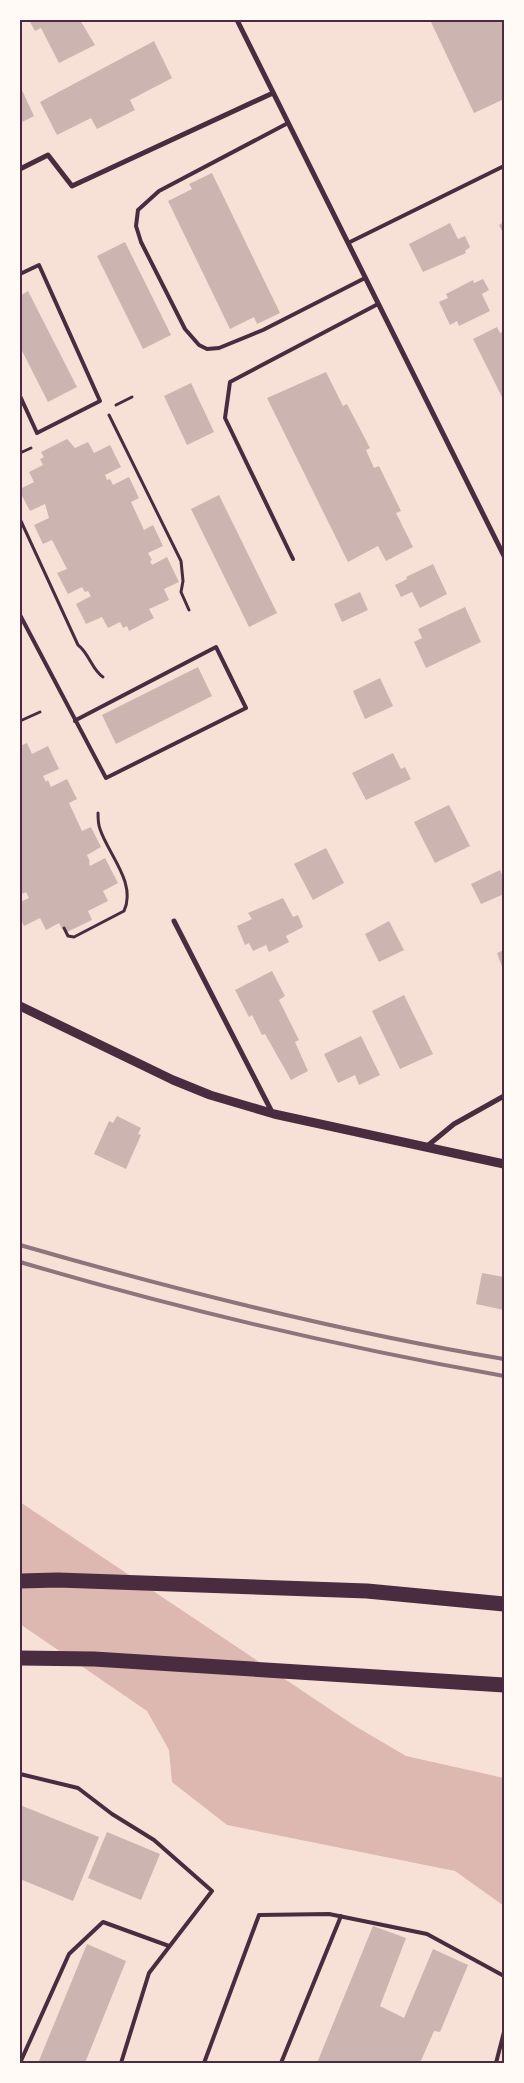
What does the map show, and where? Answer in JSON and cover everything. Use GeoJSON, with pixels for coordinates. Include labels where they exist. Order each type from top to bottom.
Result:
{"type":"FeatureCollection","features":[{"type":"Feature","properties":{"kind":"highway"},"geometry":{"type":"LineString","coordinates":[[20,1581],[58,1580],[367,1592],[504,1604]]}},
{"type":"Feature","properties":{"kind":"highway"},"geometry":{"type":"LineString","coordinates":[[20,1658],[274,1670],[504,1685]]}},
{"type":"Feature","properties":{"kind":"street"},"geometry":{"type":"LineString","coordinates":[[237,20],[504,556]]}},
{"type":"Feature","properties":{"kind":"street"},"geometry":{"type":"LineString","coordinates":[[20,169],[48,155],[72,186],[273,92]]}},
{"type":"Feature","properties":{"kind":"street"},"geometry":{"type":"LineString","coordinates":[[174,921],[274,1114]]}},
{"type":"Feature","properties":{"kind":"street"},"geometry":{"type":"LineString","coordinates":[[20,1006],[181,1084],[210,1095],[274,1114],[504,1164]]}},
{"type":"Feature","properties":{"kind":"street"},"geometry":{"type":"LineString","coordinates":[[426,1147],[454,1124],[504,1096]]}},
{"type":"Feature","properties":{"kind":"lane"},"geometry":{"type":"LineString","coordinates":[[288,123],[159,191],[146,201],[138,210],[136,226],[146,250],[185,328],[199,345],[207,349],[219,348],[263,330],[365,278]]}},
{"type":"Feature","properties":{"kind":"lane"},"geometry":{"type":"LineString","coordinates":[[348,243],[504,166]]}},
{"type":"Feature","properties":{"kind":"lane"},"geometry":{"type":"LineString","coordinates":[[20,274],[39,265],[100,401],[37,433],[20,396]]}},
{"type":"Feature","properties":{"kind":"lane"},"geometry":{"type":"LineString","coordinates":[[293,559],[225,418],[230,382],[378,304]]}},
{"type":"Feature","properties":{"kind":"lane"},"geometry":{"type":"LineString","coordinates":[[20,615],[75,720],[106,778],[246,708],[216,646],[75,720]]}},
{"type":"Feature","properties":{"kind":"lane"},"geometry":{"type":"LineString","coordinates":[[20,1774],[78,1788],[112,1814],[154,1840],[212,1891],[149,1973],[121,2063]]}},
{"type":"Feature","properties":{"kind":"lane"},"geometry":{"type":"LineString","coordinates":[[204,2063],[259,1915],[329,1914],[427,1934],[504,1976]]}},
{"type":"Feature","properties":{"kind":"lane"},"geometry":{"type":"LineString","coordinates":[[281,2063],[341,1916]]}},
{"type":"Feature","properties":{"kind":"lane"},"geometry":{"type":"LineString","coordinates":[[20,2063],[69,1954],[103,1922],[170,1946]]}},
{"type":"Feature","properties":{"kind":"lane"},"geometry":{"type":"LineString","coordinates":[[496,2063],[504,2032]]}},
{"type":"Feature","properties":{"kind":"path"},"geometry":{"type":"LineString","coordinates":[[106,409],[181,561],[183,581],[181,592],[190,610]]}},
{"type":"Feature","properties":{"kind":"path"},"geometry":{"type":"LineString","coordinates":[[20,519],[78,644],[85,650],[98,674],[102,677]]}},
{"type":"Feature","properties":{"kind":"path"},"geometry":{"type":"LineString","coordinates":[[20,722],[40,712]]}},
{"type":"Feature","properties":{"kind":"path"},"geometry":{"type":"LineString","coordinates":[[64,928],[68,936],[74,937],[124,911],[127,906],[127,889],[99,828],[98,813]]}},
{"type":"Feature","properties":{"kind":"shaded area"},"geometry":{"type":"Polygon","coordinates":[[[20,1502],[355,1726],[406,1756],[504,1778],[504,1906],[455,1871],[227,1825],[172,1782],[169,1750],[147,1711],[20,1624],[20,1502]]]}},
{"type":"Feature","properties":{"kind":"building"},"geometry":{"type":"Polygon","coordinates":[[[29,20],[80,20],[95,45],[59,63],[41,28],[35,31],[29,20]]]}},
{"type":"Feature","properties":{"kind":"building"},"geometry":{"type":"Polygon","coordinates":[[[430,20],[504,20],[504,99],[474,113],[430,20]]]}},
{"type":"Feature","properties":{"kind":"building"},"geometry":{"type":"Polygon","coordinates":[[[154,41],[172,78],[130,100],[135,110],[97,129],[91,118],[57,135],[40,102],[154,41]]]}},
{"type":"Feature","properties":{"kind":"building"},"geometry":{"type":"Polygon","coordinates":[[[20,86],[34,116],[20,123],[20,86]]]}},
{"type":"Feature","properties":{"kind":"building"},"geometry":{"type":"Polygon","coordinates":[[[212,173],[280,313],[257,324],[254,317],[230,329],[168,201],[192,189],[189,184],[212,173]]]}},
{"type":"Feature","properties":{"kind":"building"},"geometry":{"type":"Polygon","coordinates":[[[504,222],[504,235],[499,225],[504,222]]]}},
{"type":"Feature","properties":{"kind":"building"},"geometry":{"type":"Polygon","coordinates":[[[450,223],[458,239],[465,236],[470,247],[465,251],[466,253],[423,272],[409,244],[450,223]]]}},
{"type":"Feature","properties":{"kind":"building"},"geometry":{"type":"Polygon","coordinates":[[[125,242],[171,335],[143,349],[97,256],[125,242]]]}},
{"type":"Feature","properties":{"kind":"building"},"geometry":{"type":"Polygon","coordinates":[[[483,279],[489,290],[482,294],[490,311],[459,326],[457,321],[450,325],[439,302],[448,298],[446,294],[473,280],[474,283],[483,279]]]}},
{"type":"Feature","properties":{"kind":"building"},"geometry":{"type":"Polygon","coordinates":[[[28,291],[77,387],[48,402],[20,347],[20,296],[28,291]]]}},
{"type":"Feature","properties":{"kind":"building"},"geometry":{"type":"Polygon","coordinates":[[[497,327],[500,333],[504,331],[504,401],[473,339],[497,327]]]}},
{"type":"Feature","properties":{"kind":"building"},"geometry":{"type":"Polygon","coordinates":[[[326,372],[343,406],[347,404],[370,448],[366,450],[374,468],[379,466],[401,511],[396,513],[413,547],[386,561],[378,546],[348,562],[267,398],[326,372]]]}},
{"type":"Feature","properties":{"kind":"building"},"geometry":{"type":"Polygon","coordinates":[[[191,383],[214,432],[187,445],[164,396],[191,383]]]}},
{"type":"Feature","properties":{"kind":"building"},"geometry":{"type":"Polygon","coordinates":[[[67,439],[75,448],[88,442],[94,453],[110,445],[121,467],[105,475],[107,480],[110,479],[113,485],[129,477],[139,498],[131,502],[144,530],[153,525],[163,546],[148,553],[152,560],[150,561],[152,565],[167,557],[179,582],[164,589],[169,600],[149,609],[154,618],[129,631],[127,626],[123,628],[120,622],[108,628],[102,617],[86,624],[76,604],[91,596],[82,587],[68,594],[57,573],[67,569],[52,540],[43,544],[34,525],[49,518],[45,504],[30,511],[20,492],[20,489],[34,482],[29,472],[43,465],[40,459],[44,457],[41,452],[67,439]]]}},
{"type":"Feature","properties":{"kind":"building"},"geometry":{"type":"Polygon","coordinates":[[[219,495],[277,613],[249,627],[191,509],[219,495]]]}},
{"type":"Feature","properties":{"kind":"building"},"geometry":{"type":"Polygon","coordinates":[[[433,564],[447,594],[420,608],[412,592],[401,597],[395,585],[407,579],[406,577],[433,564]]]}},
{"type":"Feature","properties":{"kind":"building"},"geometry":{"type":"Polygon","coordinates":[[[360,592],[368,610],[342,622],[334,604],[360,592]]]}},
{"type":"Feature","properties":{"kind":"building"},"geometry":{"type":"Polygon","coordinates":[[[465,607],[481,642],[426,668],[414,642],[422,638],[418,629],[465,607]]]}},
{"type":"Feature","properties":{"kind":"building"},"geometry":{"type":"Polygon","coordinates":[[[198,667],[212,696],[116,744],[102,715],[198,667]]]}},
{"type":"Feature","properties":{"kind":"building"},"geometry":{"type":"Polygon","coordinates":[[[380,678],[393,706],[365,719],[353,691],[380,678]]]}},
{"type":"Feature","properties":{"kind":"building"},"geometry":{"type":"Polygon","coordinates":[[[27,743],[32,754],[48,746],[59,769],[43,776],[46,782],[48,780],[51,787],[67,779],[77,799],[69,803],[82,831],[91,827],[101,847],[87,855],[90,866],[105,858],[118,883],[103,891],[108,901],[88,911],[92,920],[67,932],[65,928],[62,929],[59,923],[46,930],[40,918],[24,926],[20,917],[20,902],[29,898],[26,892],[23,894],[20,888],[20,746],[27,743]]]}},
{"type":"Feature","properties":{"kind":"building"},"geometry":{"type":"Polygon","coordinates":[[[393,753],[401,769],[405,767],[411,779],[366,800],[352,773],[393,753]]]}},
{"type":"Feature","properties":{"kind":"building"},"geometry":{"type":"Polygon","coordinates":[[[449,805],[470,846],[435,863],[414,822],[449,805]]]}},
{"type":"Feature","properties":{"kind":"building"},"geometry":{"type":"Polygon","coordinates":[[[326,848],[344,883],[313,900],[294,864],[326,848]]]}},
{"type":"Feature","properties":{"kind":"building"},"geometry":{"type":"Polygon","coordinates":[[[500,870],[504,879],[504,894],[481,904],[471,884],[500,870]]]}},
{"type":"Feature","properties":{"kind":"building"},"geometry":{"type":"Polygon","coordinates":[[[283,898],[293,917],[298,915],[303,927],[286,936],[289,942],[269,952],[266,945],[253,951],[249,943],[245,945],[237,926],[252,919],[248,913],[283,898]]]}},
{"type":"Feature","properties":{"kind":"building"},"geometry":{"type":"Polygon","coordinates":[[[389,921],[404,950],[379,962],[365,934],[389,921]]]}},
{"type":"Feature","properties":{"kind":"building"},"geometry":{"type":"Polygon","coordinates":[[[504,950],[504,972],[497,953],[504,950]]]}},
{"type":"Feature","properties":{"kind":"building"},"geometry":{"type":"Polygon","coordinates":[[[272,971],[285,996],[279,1000],[299,1040],[295,1042],[308,1071],[291,1080],[265,1034],[262,1035],[252,1015],[249,1017],[235,990],[272,971]]]}},
{"type":"Feature","properties":{"kind":"building"},"geometry":{"type":"Polygon","coordinates":[[[404,995],[433,1054],[400,1069],[372,1011],[404,995]]]}},
{"type":"Feature","properties":{"kind":"building"},"geometry":{"type":"Polygon","coordinates":[[[361,1036],[380,1075],[359,1085],[355,1075],[338,1083],[324,1054],[361,1036]]]}},
{"type":"Feature","properties":{"kind":"building"},"geometry":{"type":"Polygon","coordinates":[[[117,1116],[141,1128],[138,1134],[141,1135],[126,1169],[94,1154],[109,1121],[113,1123],[117,1116]]]}},
{"type":"Feature","properties":{"kind":"building"},"geometry":{"type":"Polygon","coordinates":[[[482,1273],[504,1277],[504,1310],[476,1304],[482,1273]]]}},
{"type":"Feature","properties":{"kind":"building"},"geometry":{"type":"Polygon","coordinates":[[[20,1805],[99,1837],[73,1901],[20,1879],[20,1805]]]}},
{"type":"Feature","properties":{"kind":"building"},"geometry":{"type":"Polygon","coordinates":[[[107,1832],[160,1854],[141,1900],[88,1878],[107,1832]]]}},
{"type":"Feature","properties":{"kind":"building"},"geometry":{"type":"Polygon","coordinates":[[[373,1926],[406,1938],[380,2006],[404,2018],[433,1949],[468,1965],[440,2032],[434,2031],[420,2063],[317,2063],[373,1926]]]}},
{"type":"Feature","properties":{"kind":"building"},"geometry":{"type":"Polygon","coordinates":[[[87,1944],[126,1961],[85,2063],[38,2063],[87,1944]]]}},
{"type":"Feature","properties":{"kind":"railway"},"geometry":{"type":"LineString","coordinates":[[20,1245],[260,1309],[382,1336],[504,1359]]}},
{"type":"Feature","properties":{"kind":"railway"},"geometry":{"type":"LineString","coordinates":[[20,1262],[140,1296],[260,1326],[382,1353],[504,1376]]}}]}
